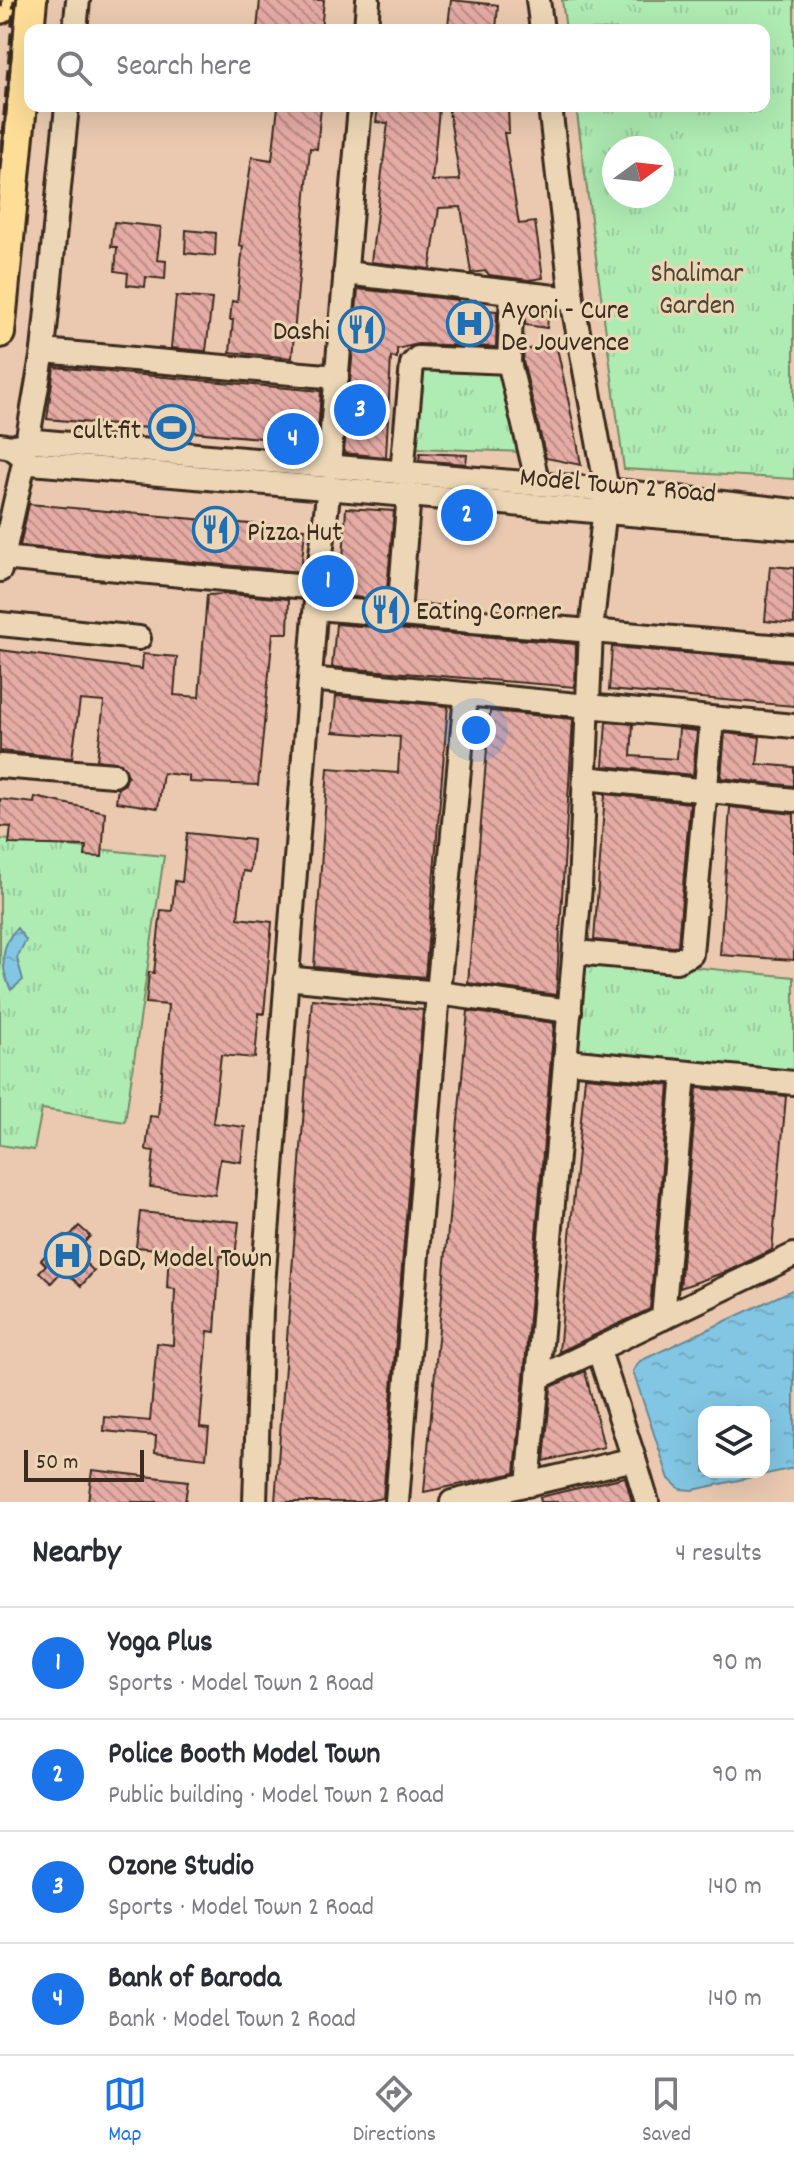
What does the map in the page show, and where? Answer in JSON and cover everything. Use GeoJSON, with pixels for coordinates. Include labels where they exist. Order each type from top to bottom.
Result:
{"type":"FeatureCollection","features":[{"type":"Feature","properties":{"kind":"main road"},"geometry":{"type":"LineString","coordinates":[[0,9],[1,0]]}},
{"type":"Feature","properties":{"kind":"main road"},"geometry":{"type":"LineString","coordinates":[[30,24],[32,0]]}},
{"type":"Feature","properties":{"kind":"main road"},"geometry":{"type":"LineString","coordinates":[[0,333],[24,83]]}},
{"type":"Feature","properties":{"kind":"street"},"geometry":{"type":"LineString","coordinates":[[76,24],[78,0]]}},
{"type":"Feature","properties":{"kind":"street"},"geometry":{"type":"LineString","coordinates":[[366,24],[368,0]]}},
{"type":"Feature","properties":{"kind":"street"},"geometry":{"type":"LineString","coordinates":[[538,0],[541,24]]}},
{"type":"Feature","properties":{"kind":"street"},"geometry":{"type":"LineString","coordinates":[[66,112],[43,351],[13,448],[1,564],[317,598],[399,613],[794,648]]}},
{"type":"Feature","properties":{"kind":"street"},"geometry":{"type":"LineString","coordinates":[[255,1502],[261,1311],[286,978],[359,112]]}},
{"type":"Feature","properties":{"kind":"street"},"geometry":{"type":"LineString","coordinates":[[528,1485],[575,952],[591,631],[607,501],[572,299],[551,112]]}},
{"type":"Feature","properties":{"kind":"street"},"geometry":{"type":"LineString","coordinates":[[345,273],[572,299]]}},
{"type":"Feature","properties":{"kind":"street"},"geometry":{"type":"LineString","coordinates":[[512,292],[509,362],[538,484]]}},
{"type":"Feature","properties":{"kind":"street"},"geometry":{"type":"LineString","coordinates":[[43,351],[337,377]]}},
{"type":"Feature","properties":{"kind":"street"},"geometry":{"type":"LineString","coordinates":[[399,613],[412,364],[418,358],[509,362]]}},
{"type":"Feature","properties":{"kind":"street","name":"Model Town 2 Road"},"geometry":{"type":"LineString","coordinates":[[13,448],[607,501],[794,511]]}},
{"type":"Feature","properties":{"kind":"street","name":"Model Town 2 Road"},"geometry":{"type":"LineString","coordinates":[[406,484],[538,484],[607,501],[794,528]]}},
{"type":"Feature","properties":{"kind":"street"},"geometry":{"type":"LineString","coordinates":[[0,624],[139,638]]}},
{"type":"Feature","properties":{"kind":"street"},"geometry":{"type":"LineString","coordinates":[[310,679],[794,726]]}},
{"type":"Feature","properties":{"kind":"street"},"geometry":{"type":"LineString","coordinates":[[397,1502],[438,993],[466,695]]}},
{"type":"Feature","properties":{"kind":"street"},"geometry":{"type":"LineString","coordinates":[[575,952],[676,961],[691,954],[712,719]]}},
{"type":"Feature","properties":{"kind":"street"},"geometry":{"type":"LineString","coordinates":[[0,766],[114,775]]}},
{"type":"Feature","properties":{"kind":"street"},"geometry":{"type":"LineString","coordinates":[[585,778],[794,800]]}},
{"type":"Feature","properties":{"kind":"street"},"geometry":{"type":"LineString","coordinates":[[286,978],[438,993],[570,1011]]}},
{"type":"Feature","properties":{"kind":"street"},"geometry":{"type":"LineString","coordinates":[[566,1061],[794,1083]]}},
{"type":"Feature","properties":{"kind":"street"},"geometry":{"type":"LineString","coordinates":[[663,1318],[684,1073]]}},
{"type":"Feature","properties":{"kind":"street"},"geometry":{"type":"LineString","coordinates":[[538,1378],[794,1254]]}},
{"type":"Feature","properties":{"kind":"street"},"geometry":{"type":"LineString","coordinates":[[599,1351],[647,1502]]}},
{"type":"Feature","properties":{"kind":"street"},"geometry":{"type":"LineString","coordinates":[[452,1502],[634,1459]]}},
{"type":"Feature","properties":{"kind":"green space","name":"Shalimar Garden"},"geometry":{"type":"Polygon","coordinates":[[[562,0],[794,0],[794,479],[624,469],[577,112],[770,112],[770,24],[565,24],[562,0]]]}},
{"type":"Feature","properties":{"kind":"green space"},"geometry":{"type":"Polygon","coordinates":[[[424,365],[506,369],[523,452],[414,448],[424,365]]]}},
{"type":"Feature","properties":{"kind":"green space"},"geometry":{"type":"Polygon","coordinates":[[[0,839],[164,856],[125,1122],[42,1109],[34,1150],[0,1145],[0,839]]]}},
{"type":"Feature","properties":{"kind":"green space"},"geometry":{"type":"Polygon","coordinates":[[[581,956],[794,977],[794,1078],[572,1056],[581,956]]]}},
{"type":"Feature","properties":{"kind":"water"},"geometry":{"type":"Polygon","coordinates":[[[17,928],[26,940],[17,958],[23,980],[11,990],[4,957],[7,942],[17,928]]]}},
{"type":"Feature","properties":{"kind":"water"},"geometry":{"type":"Polygon","coordinates":[[[794,1289],[794,1468],[770,1473],[770,1406],[698,1406],[698,1478],[748,1478],[693,1490],[680,1489],[669,1479],[633,1371],[640,1361],[794,1289]]]}},
{"type":"Feature","properties":{"kind":"building"},"geometry":{"type":"Polygon","coordinates":[[[260,0],[324,0],[322,24],[258,24],[260,0]]]}},
{"type":"Feature","properties":{"kind":"building"},"geometry":{"type":"Polygon","coordinates":[[[451,0],[498,5],[496,24],[448,24],[451,0]]]}},
{"type":"Feature","properties":{"kind":"building"},"geometry":{"type":"Polygon","coordinates":[[[277,112],[321,112],[317,149],[310,148],[292,358],[230,352],[232,301],[237,302],[243,246],[239,245],[252,157],[272,160],[277,112]]]}},
{"type":"Feature","properties":{"kind":"building"},"geometry":{"type":"Polygon","coordinates":[[[377,112],[439,112],[432,181],[460,180],[449,112],[508,112],[509,133],[504,133],[519,224],[535,222],[543,278],[529,280],[489,275],[486,271],[471,273],[461,207],[439,208],[430,269],[371,262],[388,123],[376,122],[377,112]]]}},
{"type":"Feature","properties":{"kind":"building"},"geometry":{"type":"Polygon","coordinates":[[[114,222],[161,227],[157,260],[166,261],[165,279],[146,277],[145,287],[127,285],[128,273],[115,271],[117,247],[111,247],[114,222]]]}},
{"type":"Feature","properties":{"kind":"building"},"geometry":{"type":"Polygon","coordinates":[[[186,230],[216,233],[215,256],[185,253],[186,230]]]}},
{"type":"Feature","properties":{"kind":"building"},"geometry":{"type":"Polygon","coordinates":[[[358,289],[458,300],[457,308],[497,311],[496,347],[418,344],[397,349],[397,358],[391,357],[386,457],[344,453],[358,289]]]}},
{"type":"Feature","properties":{"kind":"building"},"geometry":{"type":"Polygon","coordinates":[[[176,296],[212,299],[206,351],[171,348],[176,296]]]}},
{"type":"Feature","properties":{"kind":"building"},"geometry":{"type":"Polygon","coordinates":[[[525,308],[549,310],[547,328],[525,325],[525,308]]]}},
{"type":"Feature","properties":{"kind":"building"},"geometry":{"type":"Polygon","coordinates":[[[556,343],[581,465],[546,458],[523,361],[524,350],[556,343]]]}},
{"type":"Feature","properties":{"kind":"building"},"geometry":{"type":"Polygon","coordinates":[[[54,367],[321,391],[317,443],[47,419],[54,367]]]}},
{"type":"Feature","properties":{"kind":"building"},"geometry":{"type":"Polygon","coordinates":[[[420,453],[467,455],[466,464],[419,460],[420,453]]]}},
{"type":"Feature","properties":{"kind":"building"},"geometry":{"type":"Polygon","coordinates":[[[29,504],[305,529],[301,572],[20,546],[29,504]]]}},
{"type":"Feature","properties":{"kind":"building"},"geometry":{"type":"Polygon","coordinates":[[[346,508],[394,511],[386,600],[341,596],[346,508]]]}},
{"type":"Feature","properties":{"kind":"building"},"geometry":{"type":"Polygon","coordinates":[[[770,566],[794,568],[794,624],[765,621],[770,566]]]}},
{"type":"Feature","properties":{"kind":"building"},"geometry":{"type":"Polygon","coordinates":[[[207,595],[289,599],[288,633],[273,633],[258,785],[189,782],[189,776],[163,773],[158,808],[116,802],[118,788],[125,784],[128,775],[121,763],[97,760],[104,702],[80,700],[72,758],[0,751],[0,650],[142,669],[143,654],[177,657],[174,695],[199,697],[207,595]]]}},
{"type":"Feature","properties":{"kind":"building"},"geometry":{"type":"Polygon","coordinates":[[[336,624],[576,644],[575,687],[332,667],[336,624]]]}},
{"type":"Feature","properties":{"kind":"building"},"geometry":{"type":"Polygon","coordinates":[[[612,647],[794,662],[794,706],[609,690],[612,647]]]}},
{"type":"Feature","properties":{"kind":"building"},"geometry":{"type":"Polygon","coordinates":[[[336,696],[448,706],[425,977],[314,967],[328,768],[398,773],[400,737],[333,732],[336,696]]]}},
{"type":"Feature","properties":{"kind":"building"},"geometry":{"type":"Polygon","coordinates":[[[490,711],[573,719],[556,995],[468,983],[490,711]]]}},
{"type":"Feature","properties":{"kind":"building"},"geometry":{"type":"Polygon","coordinates":[[[606,722],[633,724],[631,756],[677,759],[679,729],[697,731],[693,775],[603,766],[606,722]]]}},
{"type":"Feature","properties":{"kind":"building"},"geometry":{"type":"Polygon","coordinates":[[[725,733],[760,737],[757,764],[794,767],[794,786],[721,778],[725,733]]]}},
{"type":"Feature","properties":{"kind":"building"},"geometry":{"type":"Polygon","coordinates":[[[605,794],[690,803],[678,945],[674,947],[594,940],[605,794]]]}},
{"type":"Feature","properties":{"kind":"building"},"geometry":{"type":"Polygon","coordinates":[[[35,797],[105,812],[102,857],[85,856],[86,846],[9,844],[11,827],[0,826],[0,799],[34,803],[35,797]]]}},
{"type":"Feature","properties":{"kind":"building"},"geometry":{"type":"Polygon","coordinates":[[[730,807],[794,814],[794,960],[720,955],[730,807]]]}},
{"type":"Feature","properties":{"kind":"building"},"geometry":{"type":"Polygon","coordinates":[[[187,833],[253,840],[250,872],[243,871],[238,918],[272,922],[264,1014],[259,1013],[255,1058],[221,1055],[213,1123],[245,1127],[241,1162],[220,1159],[215,1195],[150,1187],[154,1151],[146,1150],[150,1116],[158,1117],[168,1005],[146,1003],[149,972],[154,973],[161,910],[172,911],[175,881],[182,882],[187,833]]]}},
{"type":"Feature","properties":{"kind":"building"},"geometry":{"type":"Polygon","coordinates":[[[312,999],[423,1010],[383,1498],[361,1502],[275,1502],[312,999]]]}},
{"type":"Feature","properties":{"kind":"building"},"geometry":{"type":"Polygon","coordinates":[[[468,1011],[554,1023],[524,1377],[515,1473],[424,1492],[468,1011]]]}},
{"type":"Feature","properties":{"kind":"building"},"geometry":{"type":"Polygon","coordinates":[[[585,1077],[669,1085],[650,1309],[559,1352],[585,1077]]]}},
{"type":"Feature","properties":{"kind":"building"},"geometry":{"type":"Polygon","coordinates":[[[697,1088],[786,1096],[785,1108],[772,1250],[728,1271],[680,1288],[697,1088]]]}},
{"type":"Feature","properties":{"kind":"building"},"geometry":{"type":"Polygon","coordinates":[[[140,1212],[239,1222],[235,1257],[220,1256],[215,1332],[208,1331],[200,1427],[209,1428],[206,1458],[155,1452],[156,1436],[104,1431],[105,1417],[150,1421],[157,1343],[173,1345],[175,1289],[167,1288],[169,1250],[136,1247],[140,1212]]]}},
{"type":"Feature","properties":{"kind":"building"},"geometry":{"type":"Polygon","coordinates":[[[79,1226],[90,1236],[83,1244],[88,1248],[79,1257],[94,1271],[81,1286],[63,1270],[51,1283],[39,1272],[46,1265],[41,1260],[64,1235],[68,1238],[79,1226]]]}},
{"type":"Feature","properties":{"kind":"building"},"geometry":{"type":"Polygon","coordinates":[[[585,1371],[604,1447],[544,1461],[551,1387],[585,1371]]]}},
{"type":"Feature","properties":{"kind":"building"},"geometry":{"type":"Polygon","coordinates":[[[92,1470],[188,1481],[185,1502],[88,1502],[92,1470]]]}},
{"type":"Feature","properties":{"kind":"building"},"geometry":{"type":"Polygon","coordinates":[[[625,1477],[632,1502],[541,1502],[540,1497],[625,1477]]]}},
{"type":"Feature","properties":{"kind":"railway"},"geometry":{"type":"LineString","coordinates":[[0,7],[1,0]]}},
{"type":"Feature","properties":{"kind":"railway"},"geometry":{"type":"LineString","coordinates":[[0,170],[15,0]]}},
{"type":"Feature","properties":{"kind":"place","name":"Ayoni - Cure De Jouvence"},"geometry":{"type":"Point","coordinates":[470,324]}},
{"type":"Feature","properties":{"kind":"place","name":"Dashi"},"geometry":{"type":"Point","coordinates":[361,329]}},
{"type":"Feature","properties":{"kind":"place","name":"Ozone Studio"},"geometry":{"type":"Point","coordinates":[360,410]}},
{"type":"Feature","properties":{"kind":"place","name":"cult.fit"},"geometry":{"type":"Point","coordinates":[172,428]}},
{"type":"Feature","properties":{"kind":"place","name":"Bank of Baroda"},"geometry":{"type":"Point","coordinates":[293,439]}},
{"type":"Feature","properties":{"kind":"place","name":"Police Booth Model Town"},"geometry":{"type":"Point","coordinates":[467,515]}},
{"type":"Feature","properties":{"kind":"place","name":"Pizza Hut"},"geometry":{"type":"Point","coordinates":[216,530]}},
{"type":"Feature","properties":{"kind":"place","name":"Yoga Plus"},"geometry":{"type":"Point","coordinates":[328,581]}},
{"type":"Feature","properties":{"kind":"place","name":"Eating Corner"},"geometry":{"type":"Point","coordinates":[385,609]}},
{"type":"Feature","properties":{"kind":"place","name":"DGD, Model Town"},"geometry":{"type":"Point","coordinates":[67,1256]}}]}
